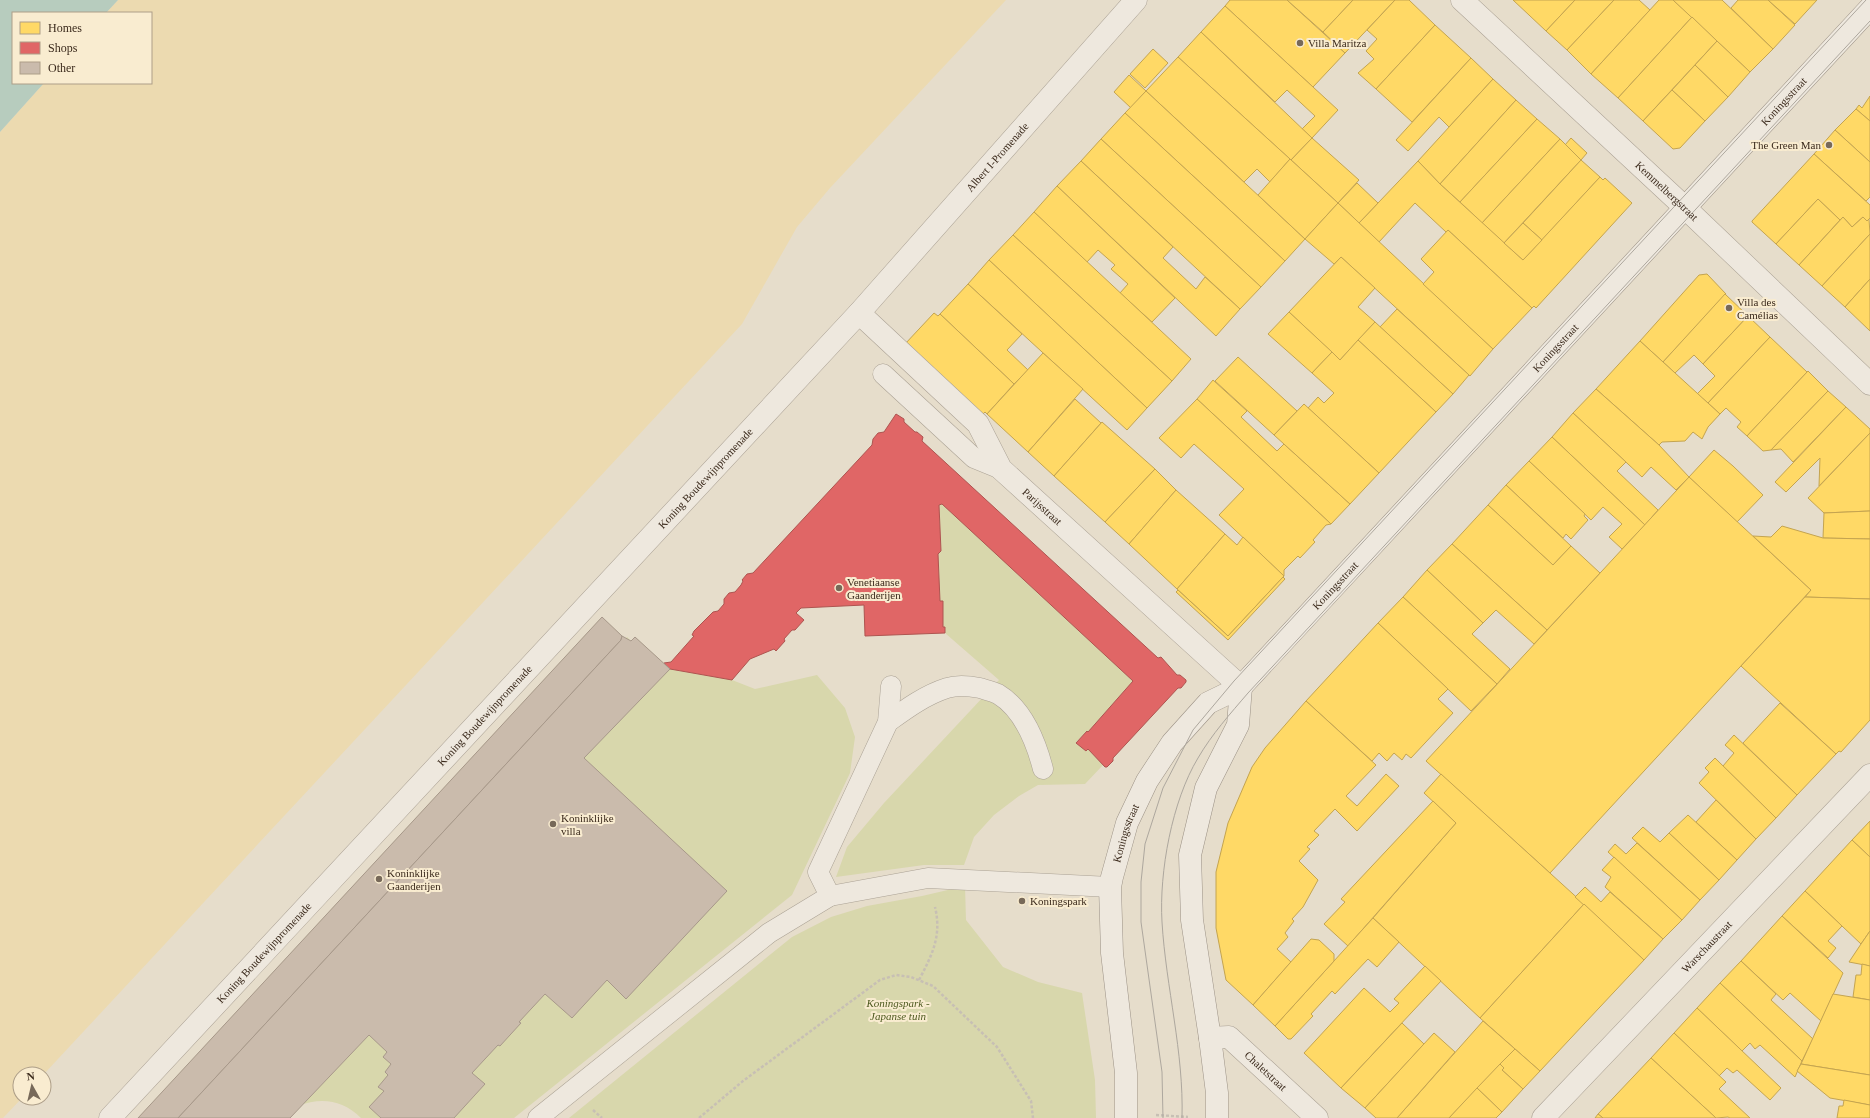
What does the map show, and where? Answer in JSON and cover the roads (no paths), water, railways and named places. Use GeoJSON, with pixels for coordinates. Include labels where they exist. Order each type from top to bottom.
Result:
{"type":"FeatureCollection","features":[{"type":"Feature","properties":{"kind":"street","name":"Albert I-Promenade"},"geometry":{"type":"LineString","coordinates":[[859,313],[1136,0]]}},
{"type":"Feature","properties":{"kind":"street","name":"Kemmelbergstraat"},"geometry":{"type":"LineString","coordinates":[[1462,0],[1685,208],[1870,384]]}},
{"type":"Feature","properties":{"kind":"street","name":"Koningsstraat"},"geometry":{"type":"LineString","coordinates":[[1126,1118],[1126,1073],[1112,953],[1110,887],[1127,823],[1147,780],[1172,744],[1208,703],[1241,687],[1870,8]]}},
{"type":"Feature","properties":{"kind":"street","name":"Parijsstraat"},"geometry":{"type":"LineString","coordinates":[[859,313],[978,424],[1001,469],[1241,687]]}},
{"type":"Feature","properties":{"kind":"street","name":"Koning Boudewijnpromenade"},"geometry":{"type":"LineString","coordinates":[[110,1118],[859,313]]}},
{"type":"Feature","properties":{"kind":"street"},"geometry":{"type":"LineString","coordinates":[[1217,1118],[1210,1038],[1192,920],[1190,855],[1206,788],[1238,724],[1241,687]]}},
{"type":"Feature","properties":{"kind":"street","name":"Warschaustraat"},"geometry":{"type":"LineString","coordinates":[[1543,1118],[1870,775]]}},
{"type":"Feature","properties":{"kind":"street","name":"Chaletstraat"},"geometry":{"type":"LineString","coordinates":[[1210,1038],[1228,1037],[1317,1118]]}},
{"type":"Feature","properties":{"kind":"lane"},"geometry":{"type":"LineString","coordinates":[[883,374],[974,458],[1001,469]]}},
{"type":"Feature","properties":{"kind":"lane"},"geometry":{"type":"LineString","coordinates":[[830,896],[818,872],[888,722],[891,686]]}},
{"type":"Feature","properties":{"kind":"lane"},"geometry":{"type":"LineString","coordinates":[[888,722],[910,706],[947,688],[971,686],[996,693],[1009,702],[1024,723],[1036,744],[1043,769]]}},
{"type":"Feature","properties":{"kind":"lane"},"geometry":{"type":"LineString","coordinates":[[538,1118],[769,933],[830,896],[928,878],[1110,887]]}},
{"type":"Feature","properties":{"kind":"tram line"},"geometry":{"type":"LineString","coordinates":[[1163,1118],[1162,1072],[1141,922],[1141,882],[1145,844],[1163,788],[1193,730],[1234,681],[1866,0]]}},
{"type":"Feature","properties":{"kind":"tram line"},"geometry":{"type":"LineString","coordinates":[[1182,1118],[1182,1093],[1178,1044],[1164,947],[1162,922],[1163,881],[1165,859],[1174,816],[1189,775],[1203,749],[1248,693],[1870,21]]}},
{"type":"Feature","properties":{"kind":"place","name":"Villa Maritza"},"geometry":{"type":"Point","coordinates":[1300,43]}},
{"type":"Feature","properties":{"kind":"place","name":"The Green Man"},"geometry":{"type":"Point","coordinates":[1829,145]}},
{"type":"Feature","properties":{"kind":"place","name":"Villa des Camélias"},"geometry":{"type":"Point","coordinates":[1729,308]}},
{"type":"Feature","properties":{"kind":"place","name":"Venetiaanse Gaanderijen"},"geometry":{"type":"Point","coordinates":[839,588]}},
{"type":"Feature","properties":{"kind":"place","name":"Koninklijke villa"},"geometry":{"type":"Point","coordinates":[553,824]}},
{"type":"Feature","properties":{"kind":"place","name":"Koninklijke Gaanderijen"},"geometry":{"type":"Point","coordinates":[379,879]}},
{"type":"Feature","properties":{"kind":"place","name":"Koningspark"},"geometry":{"type":"Point","coordinates":[1022,901]}},
{"type":"Feature","properties":{"kind":"park label","name":"Koningspark - Japanse tuin"},"geometry":{"type":"Point","coordinates":[898,1009]}}]}
